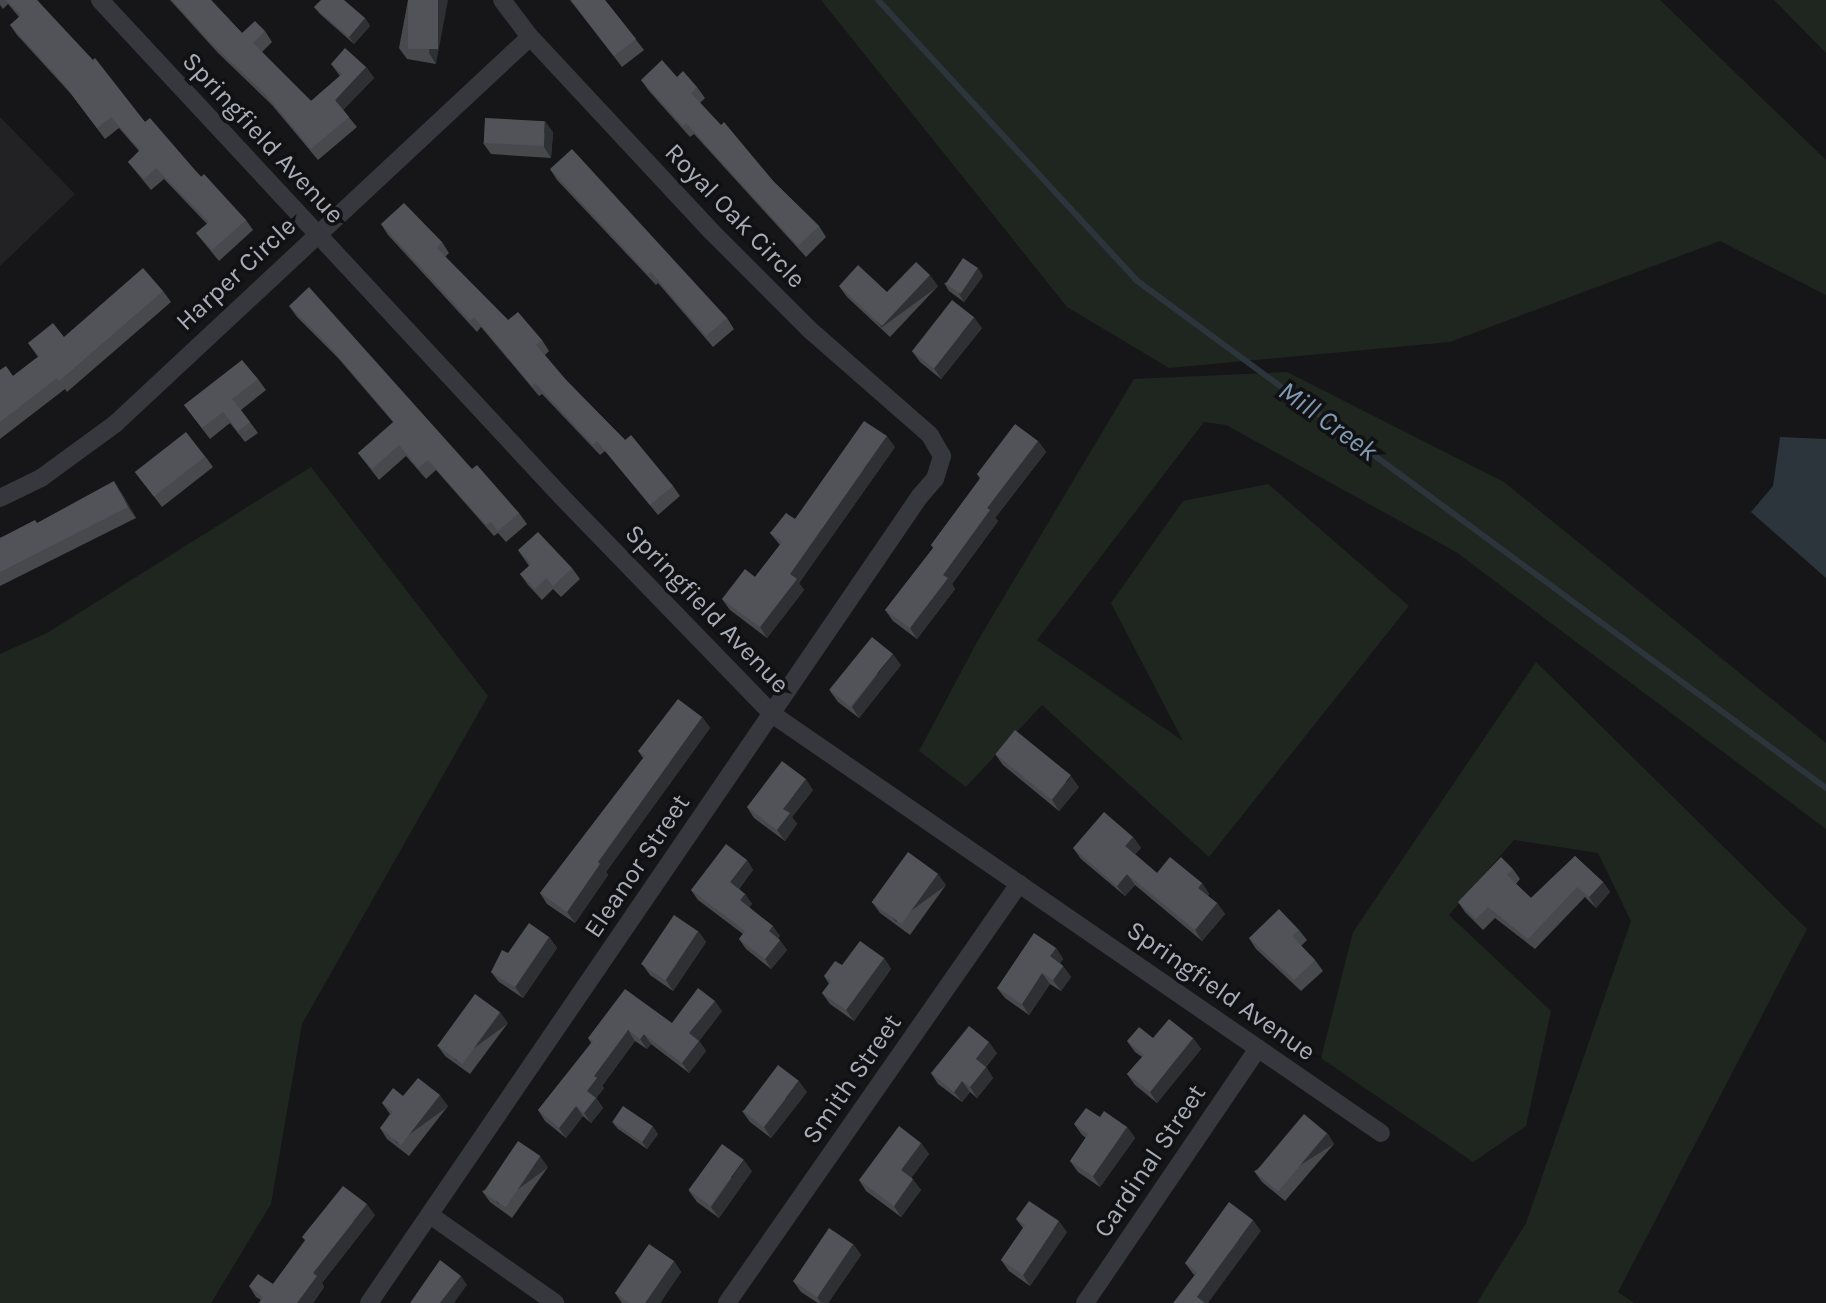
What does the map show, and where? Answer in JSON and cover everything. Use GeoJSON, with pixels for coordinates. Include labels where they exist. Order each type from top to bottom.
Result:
{"type":"FeatureCollection","features":[{"type":"Feature","properties":{"kind":"street","name":"Springfield Avenue"},"geometry":{"type":"LineString","coordinates":[[100,0],[317,235],[772,714],[1381,1133]]}},
{"type":"Feature","properties":{"kind":"street","name":"Royal Oak Circle"},"geometry":{"type":"LineString","coordinates":[[502,0],[530,37],[809,329],[930,435],[942,456]]}},
{"type":"Feature","properties":{"kind":"street","name":"Harper Circle"},"geometry":{"type":"LineString","coordinates":[[0,498],[41,478],[115,424],[530,37]]}},
{"type":"Feature","properties":{"kind":"street","name":"Eleanor Street"},"geometry":{"type":"LineString","coordinates":[[369,1303],[920,496],[935,479],[942,456]]}},
{"type":"Feature","properties":{"kind":"street","name":"Smith Street"},"geometry":{"type":"LineString","coordinates":[[727,1303],[1019,884]]}},
{"type":"Feature","properties":{"kind":"street","name":"Cardinal Street"},"geometry":{"type":"LineString","coordinates":[[1085,1303],[1258,1048]]}},
{"type":"Feature","properties":{"kind":"street"},"geometry":{"type":"LineString","coordinates":[[430,1215],[555,1303]]}},
{"type":"Feature","properties":{"kind":"shaded area"},"geometry":{"type":"Polygon","coordinates":[[[821,0],[1660,0],[1826,160],[1826,295],[1720,241],[1450,342],[1169,368],[1067,307],[821,0]]]}},
{"type":"Feature","properties":{"kind":"shaded area"},"geometry":{"type":"Polygon","coordinates":[[[1774,0],[1826,0],[1826,53],[1774,0]]]}},
{"type":"Feature","properties":{"kind":"shaded area"},"geometry":{"type":"Polygon","coordinates":[[[0,117],[75,194],[0,266],[0,117]]]}},
{"type":"Feature","properties":{"kind":"shaded area"},"geometry":{"type":"Polygon","coordinates":[[[1287,372],[1504,482],[1826,743],[1826,829],[1456,552],[1226,425],[1204,422],[1037,640],[1183,741],[1111,603],[1183,501],[1268,484],[1409,606],[1209,857],[1042,705],[966,787],[919,751],[977,642],[1134,379],[1287,372]]]}},
{"type":"Feature","properties":{"kind":"shaded area"},"geometry":{"type":"Polygon","coordinates":[[[1780,437],[1826,439],[1826,578],[1751,512],[1773,486],[1780,437]]]}},
{"type":"Feature","properties":{"kind":"shaded area"},"geometry":{"type":"Polygon","coordinates":[[[311,467],[488,696],[302,1024],[271,1204],[211,1303],[0,1303],[0,654],[47,633],[311,467]]]}},
{"type":"Feature","properties":{"kind":"shaded area"},"geometry":{"type":"Polygon","coordinates":[[[1536,662],[1807,929],[1618,1292],[1634,1303],[1477,1303],[1526,1223],[1631,921],[1598,853],[1514,840],[1449,915],[1551,1011],[1526,1126],[1473,1162],[1321,1058],[1353,932],[1536,662]]]}},
{"type":"Feature","properties":{"kind":"building"},"geometry":{"type":"Polygon","coordinates":[[[6,0],[37,0],[93,60],[95,58],[145,122],[150,118],[201,177],[204,174],[246,220],[212,250],[196,233],[209,222],[156,168],[144,179],[128,162],[140,150],[111,117],[97,128],[63,83],[10,25],[21,15],[6,0]]]}},
{"type":"Feature","properties":{"kind":"building"},"geometry":{"type":"Polygon","coordinates":[[[172,0],[211,0],[242,33],[255,21],[265,31],[253,43],[311,101],[342,74],[331,64],[345,48],[366,67],[335,100],[349,117],[311,149],[265,94],[210,42],[172,0]]]}},
{"type":"Feature","properties":{"kind":"building"},"geometry":{"type":"Polygon","coordinates":[[[321,0],[344,0],[365,18],[349,37],[314,7],[321,0]]]}},
{"type":"Feature","properties":{"kind":"building"},"geometry":{"type":"Polygon","coordinates":[[[408,0],[438,0],[438,49],[408,49],[408,0]]]}},
{"type":"Feature","properties":{"kind":"building"},"geometry":{"type":"Polygon","coordinates":[[[571,0],[605,0],[636,39],[614,56],[571,0]]]}},
{"type":"Feature","properties":{"kind":"building"},"geometry":{"type":"Polygon","coordinates":[[[662,60],[677,77],[683,71],[697,87],[691,93],[721,125],[724,122],[774,182],[819,226],[798,246],[686,123],[683,126],[641,80],[662,60]]]}},
{"type":"Feature","properties":{"kind":"building"},"geometry":{"type":"Polygon","coordinates":[[[485,118],[545,121],[544,146],[484,143],[485,118]]]}},
{"type":"Feature","properties":{"kind":"building"},"geometry":{"type":"Polygon","coordinates":[[[572,149],[727,318],[706,336],[651,272],[648,274],[550,169],[572,149]]]}},
{"type":"Feature","properties":{"kind":"building"},"geometry":{"type":"Polygon","coordinates":[[[404,203],[442,242],[437,248],[508,320],[518,312],[542,340],[536,345],[566,380],[625,440],[631,435],[673,486],[650,505],[597,441],[593,445],[535,383],[532,386],[474,317],[470,321],[381,224],[404,203]]]}},
{"type":"Feature","properties":{"kind":"building"},"geometry":{"type":"Polygon","coordinates":[[[963,258],[978,268],[961,294],[946,284],[963,258]]]}},
{"type":"Feature","properties":{"kind":"building"},"geometry":{"type":"Polygon","coordinates":[[[916,262],[930,275],[882,326],[839,286],[858,265],[887,292],[916,262]]]}},
{"type":"Feature","properties":{"kind":"building"},"geometry":{"type":"Polygon","coordinates":[[[143,268],[163,291],[59,381],[57,378],[0,422],[0,370],[6,366],[13,376],[39,356],[28,343],[53,323],[64,337],[143,268]]]}},
{"type":"Feature","properties":{"kind":"building"},"geometry":{"type":"Polygon","coordinates":[[[309,287],[472,469],[477,465],[519,513],[498,531],[491,522],[486,525],[428,460],[418,468],[399,445],[372,469],[358,453],[394,422],[331,348],[289,306],[309,287]]]}},
{"type":"Feature","properties":{"kind":"building"},"geometry":{"type":"Polygon","coordinates":[[[952,300],[974,317],[934,368],[912,351],[952,300]]]}},
{"type":"Feature","properties":{"kind":"building"},"geometry":{"type":"Polygon","coordinates":[[[242,360],[258,379],[232,399],[250,422],[238,431],[223,412],[202,428],[184,405],[242,360]]]}},
{"type":"Feature","properties":{"kind":"building"},"geometry":{"type":"Polygon","coordinates":[[[864,421],[887,436],[790,574],[797,579],[760,627],[722,599],[745,569],[755,577],[782,542],[770,533],[786,513],[795,519],[864,421]]]}},
{"type":"Feature","properties":{"kind":"building"},"geometry":{"type":"Polygon","coordinates":[[[1015,424],[1038,441],[987,508],[990,510],[943,575],[948,578],[910,628],[885,610],[934,547],[931,545],[981,477],[977,474],[1015,424]]]}},
{"type":"Feature","properties":{"kind":"building"},"geometry":{"type":"Polygon","coordinates":[[[186,432],[205,456],[154,496],[135,472],[186,432]]]}},
{"type":"Feature","properties":{"kind":"building"},"geometry":{"type":"Polygon","coordinates":[[[114,481],[128,507],[0,572],[0,538],[35,520],[37,523],[114,481]]]}},
{"type":"Feature","properties":{"kind":"building"},"geometry":{"type":"Polygon","coordinates":[[[538,532],[572,568],[553,586],[546,578],[535,589],[520,574],[531,564],[518,550],[538,532]]]}},
{"type":"Feature","properties":{"kind":"building"},"geometry":{"type":"Polygon","coordinates":[[[872,637],[893,654],[850,707],[829,690],[872,637]]]}},
{"type":"Feature","properties":{"kind":"building"},"geometry":{"type":"Polygon","coordinates":[[[678,699],[702,717],[598,862],[600,864],[567,912],[540,893],[645,756],[638,751],[678,699]]]}},
{"type":"Feature","properties":{"kind":"building"},"geometry":{"type":"Polygon","coordinates":[[[1015,730],[1071,775],[1051,799],[995,754],[1015,730]]]}},
{"type":"Feature","properties":{"kind":"building"},"geometry":{"type":"Polygon","coordinates":[[[782,761],[806,779],[783,809],[790,813],[777,830],[747,807],[782,761]]]}},
{"type":"Feature","properties":{"kind":"building"},"geometry":{"type":"Polygon","coordinates":[[[1104,812],[1133,837],[1125,846],[1157,873],[1170,857],[1202,883],[1198,888],[1217,903],[1195,930],[1127,874],[1117,886],[1073,848],[1104,812]]]}},
{"type":"Feature","properties":{"kind":"building"},"geometry":{"type":"Polygon","coordinates":[[[726,844],[747,860],[730,882],[745,894],[740,900],[773,926],[769,931],[780,940],[765,959],[739,939],[745,931],[691,890],[726,844]]]}},
{"type":"Feature","properties":{"kind":"building"},"geometry":{"type":"Polygon","coordinates":[[[908,852],[938,874],[901,924],[872,902],[908,852]]]}},
{"type":"Feature","properties":{"kind":"building"},"geometry":{"type":"Polygon","coordinates":[[[1575,856],[1603,882],[1589,897],[1577,887],[1528,939],[1488,907],[1476,919],[1458,902],[1501,857],[1513,869],[1507,875],[1531,898],[1575,856]]]}},
{"type":"Feature","properties":{"kind":"building"},"geometry":{"type":"Polygon","coordinates":[[[1279,909],[1299,930],[1292,936],[1315,960],[1294,980],[1249,938],[1279,909]]]}},
{"type":"Feature","properties":{"kind":"building"},"geometry":{"type":"Polygon","coordinates":[[[674,915],[698,931],[665,980],[641,964],[674,915]]]}},
{"type":"Feature","properties":{"kind":"building"},"geometry":{"type":"Polygon","coordinates":[[[529,923],[549,937],[515,987],[491,972],[502,950],[508,953],[529,923]]]}},
{"type":"Feature","properties":{"kind":"building"},"geometry":{"type":"Polygon","coordinates":[[[1034,933],[1056,948],[1050,956],[1063,966],[1053,980],[1042,973],[1022,1004],[997,988],[1034,933]]]}},
{"type":"Feature","properties":{"kind":"building"},"geometry":{"type":"Polygon","coordinates":[[[860,941],[884,958],[846,1010],[822,993],[831,981],[824,976],[835,961],[842,965],[860,941]]]}},
{"type":"Feature","properties":{"kind":"building"},"geometry":{"type":"Polygon","coordinates":[[[698,988],[715,1001],[689,1033],[699,1041],[682,1063],[644,1034],[640,1039],[628,1030],[594,1076],[597,1078],[587,1091],[596,1098],[584,1113],[576,1106],[559,1128],[538,1110],[593,1041],[588,1038],[625,989],[672,1023],[698,988]]]}},
{"type":"Feature","properties":{"kind":"building"},"geometry":{"type":"Polygon","coordinates":[[[475,994],[500,1012],[462,1064],[437,1046],[475,994]]]}},
{"type":"Feature","properties":{"kind":"building"},"geometry":{"type":"Polygon","coordinates":[[[1169,1019],[1193,1038],[1150,1092],[1127,1074],[1144,1055],[1127,1041],[1139,1027],[1153,1038],[1169,1019]]]}},
{"type":"Feature","properties":{"kind":"building"},"geometry":{"type":"Polygon","coordinates":[[[969,1026],[989,1042],[976,1059],[986,1067],[970,1087],[962,1081],[954,1092],[931,1073],[969,1026]]]}},
{"type":"Feature","properties":{"kind":"building"},"geometry":{"type":"Polygon","coordinates":[[[778,1065],[799,1081],[764,1127],[743,1111],[778,1065]]]}},
{"type":"Feature","properties":{"kind":"building"},"geometry":{"type":"Polygon","coordinates":[[[418,1078],[440,1095],[401,1145],[380,1128],[393,1112],[382,1103],[393,1088],[403,1096],[418,1078]]]}},
{"type":"Feature","properties":{"kind":"building"},"geometry":{"type":"Polygon","coordinates":[[[623,1106],[653,1126],[642,1142],[612,1122],[623,1106]]]}},
{"type":"Feature","properties":{"kind":"building"},"geometry":{"type":"Polygon","coordinates":[[[1086,1108],[1100,1117],[1104,1111],[1127,1127],[1093,1176],[1070,1161],[1088,1134],[1074,1124],[1086,1108]]]}},
{"type":"Feature","properties":{"kind":"building"},"geometry":{"type":"Polygon","coordinates":[[[1304,1114],[1327,1133],[1278,1192],[1255,1172],[1304,1114]]]}},
{"type":"Feature","properties":{"kind":"building"},"geometry":{"type":"Polygon","coordinates":[[[899,1126],[921,1143],[901,1170],[913,1179],[894,1206],[859,1180],[899,1126]]]}},
{"type":"Feature","properties":{"kind":"building"},"geometry":{"type":"Polygon","coordinates":[[[518,1141],[540,1156],[506,1207],[483,1192],[518,1141]]]}},
{"type":"Feature","properties":{"kind":"building"},"geometry":{"type":"Polygon","coordinates":[[[722,1144],[744,1160],[710,1206],[688,1190],[722,1144]]]}},
{"type":"Feature","properties":{"kind":"building"},"geometry":{"type":"Polygon","coordinates":[[[343,1186],[367,1204],[313,1273],[317,1276],[297,1303],[259,1303],[263,1297],[249,1286],[258,1274],[273,1284],[306,1240],[302,1237],[343,1186]]]}},
{"type":"Feature","properties":{"kind":"building"},"geometry":{"type":"Polygon","coordinates":[[[1029,1201],[1059,1221],[1023,1275],[1001,1260],[1025,1225],[1016,1219],[1029,1201]]]}},
{"type":"Feature","properties":{"kind":"building"},"geometry":{"type":"Polygon","coordinates":[[[1229,1202],[1253,1220],[1197,1297],[1205,1303],[1173,1303],[1197,1272],[1185,1263],[1229,1202]]]}},
{"type":"Feature","properties":{"kind":"building"},"geometry":{"type":"Polygon","coordinates":[[[829,1228],[853,1244],[817,1297],[793,1281],[829,1228]]]}},
{"type":"Feature","properties":{"kind":"building"},"geometry":{"type":"Polygon","coordinates":[[[649,1244],[674,1261],[645,1303],[630,1303],[615,1293],[649,1244]]]}},
{"type":"Feature","properties":{"kind":"building"},"geometry":{"type":"Polygon","coordinates":[[[440,1260],[461,1276],[440,1303],[410,1303],[440,1260]]]}},
{"type":"Feature","properties":{"kind":"waterway","name":"Mill Creek"},"geometry":{"type":"LineString","coordinates":[[878,0],[1136,280],[1826,788]]}}]}
